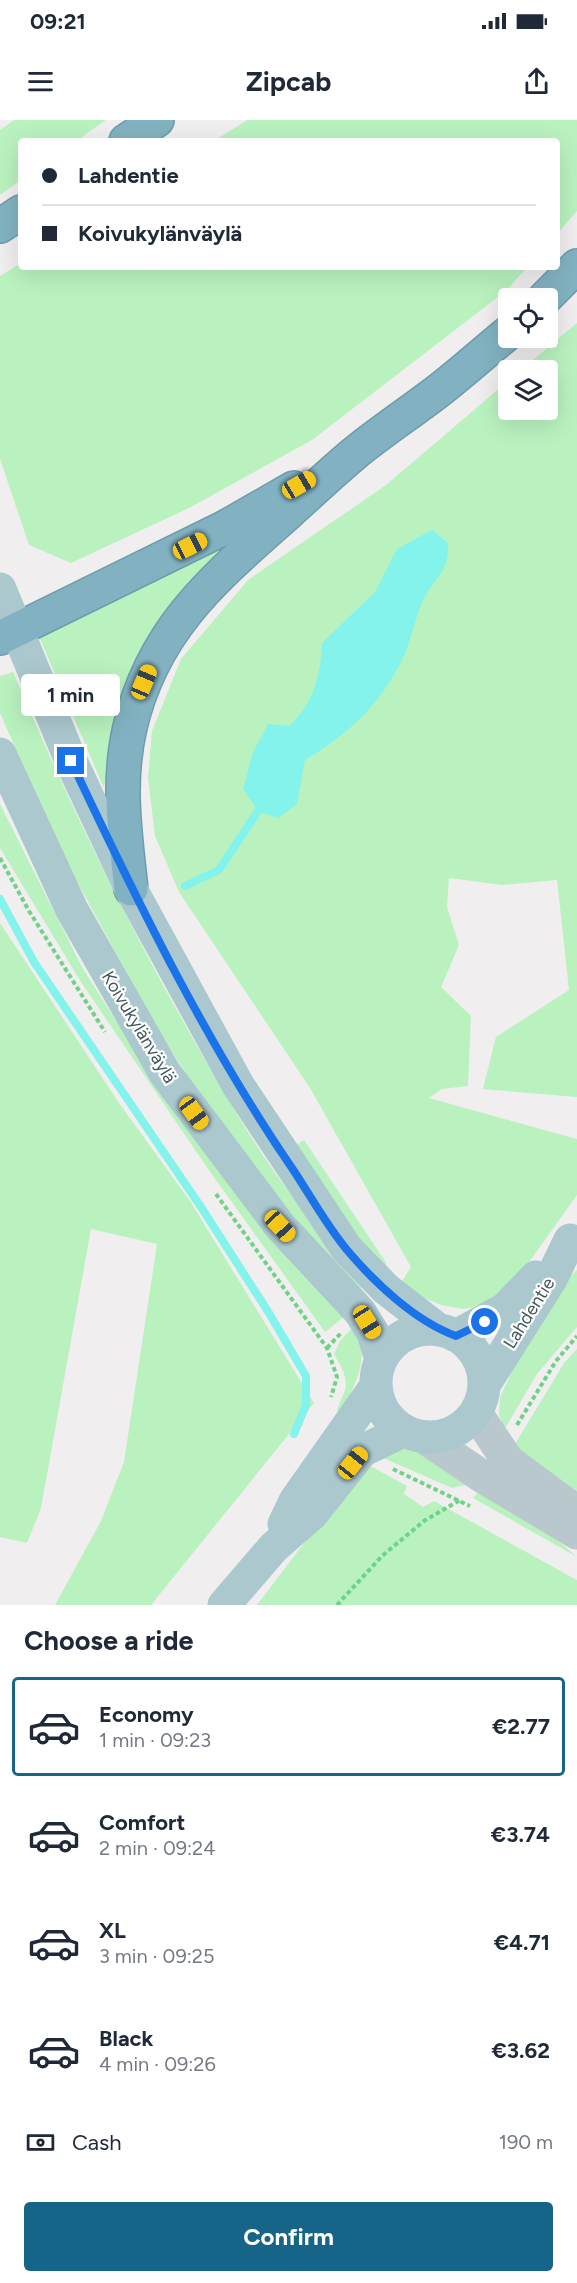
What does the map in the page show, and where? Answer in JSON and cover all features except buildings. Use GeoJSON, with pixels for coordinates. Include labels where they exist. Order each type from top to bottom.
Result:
{"type":"FeatureCollection","features":[{"type":"Feature","properties":{"kind":"highway"},"geometry":{"type":"LineString","coordinates":[[130,138],[157,120]]}},
{"type":"Feature","properties":{"kind":"highway"},"geometry":{"type":"LineString","coordinates":[[0,226],[18,214]]}},
{"type":"Feature","properties":{"kind":"highway"},"geometry":{"type":"LineString","coordinates":[[555,288],[577,266]]}},
{"type":"Feature","properties":{"kind":"highway"},"geometry":{"type":"LineString","coordinates":[[131,889],[122,810],[122,782],[129,728],[154,661],[178,621],[205,587],[355,453],[442,388],[498,341]]}},
{"type":"Feature","properties":{"kind":"highway"},"geometry":{"type":"LineString","coordinates":[[8,634],[224,528],[355,453]]}},
{"type":"Feature","properties":{"kind":"main road"},"geometry":{"type":"LineString","coordinates":[[0,589],[8,634],[131,889],[238,1084],[347,1249],[386,1289],[471,1348],[481,1366],[480,1399],[464,1426],[447,1435],[413,1434],[362,1451],[312,1514],[274,1547],[224,1605]]}},
{"type":"Feature","properties":{"kind":"main road","name":"Koivukylänväylä"},"geometry":{"type":"LineString","coordinates":[[0,754],[72,910],[165,1072],[280,1226],[360,1312],[373,1333],[378,1372]]}},
{"type":"Feature","properties":{"kind":"main road","name":"Lahdentie"},"geometry":{"type":"LineString","coordinates":[[448,1333],[505,1309],[573,1236]]}},
{"type":"Feature","properties":{"kind":"main road","name":"Lahdentie"},"geometry":{"type":"LineString","coordinates":[[480,1399],[551,1279],[573,1236]]}},
{"type":"Feature","properties":{"kind":"main road"},"geometry":{"type":"LineString","coordinates":[[274,1547],[295,1501],[401,1337],[418,1330],[448,1333]]}},
{"type":"Feature","properties":{"kind":"main road"},"geometry":{"type":"LineString","coordinates":[[378,1372],[379,1402],[390,1420],[413,1434]]}},
{"type":"Feature","properties":{"kind":"street"},"geometry":{"type":"LineString","coordinates":[[480,1399],[508,1461],[577,1512]]}},
{"type":"Feature","properties":{"kind":"street"},"geometry":{"type":"LineString","coordinates":[[413,1434],[577,1533]]}},
{"type":"Feature","properties":{"kind":"path"},"geometry":{"type":"LineString","coordinates":[[0,858],[90,1010]]}},
{"type":"Feature","properties":{"kind":"path"},"geometry":{"type":"LineString","coordinates":[[515,1430],[556,1361],[577,1336]]}},
{"type":"Feature","properties":{"kind":"path"},"geometry":{"type":"LineString","coordinates":[[327,1348],[337,1377],[330,1400]]}},
{"type":"Feature","properties":{"kind":"path"},"geometry":{"type":"LineString","coordinates":[[385,1466],[460,1500]]}},
{"type":"Feature","properties":{"kind":"path"},"geometry":{"type":"LineString","coordinates":[[337,1605],[382,1556],[424,1521],[466,1495]]}},
{"type":"Feature","properties":{"kind":"green space"},"geometry":{"type":"Polygon","coordinates":[[[14,120],[106,120],[80,138],[18,138],[18,182],[0,195],[0,130],[14,120]]]}},
{"type":"Feature","properties":{"kind":"green space"},"geometry":{"type":"Polygon","coordinates":[[[247,120],[577,120],[577,211],[560,231],[560,138],[219,138],[247,120]]]}},
{"type":"Feature","properties":{"kind":"green space"},"geometry":{"type":"Polygon","coordinates":[[[18,265],[18,270],[524,270],[509,288],[498,288],[498,297],[312,440],[189,508],[71,563],[29,545],[0,459],[0,276],[18,265]]]}},
{"type":"Feature","properties":{"kind":"green space"},"geometry":{"type":"Polygon","coordinates":[[[577,323],[577,1097],[483,1089],[496,1037],[569,990],[557,880],[502,885],[449,878],[447,907],[459,945],[441,987],[471,1016],[468,1086],[442,1089],[429,1098],[577,1139],[577,1195],[509,1290],[486,1305],[463,1309],[441,1305],[415,1294],[401,1283],[411,1267],[310,1088],[179,892],[155,836],[148,778],[152,731],[181,659],[248,580],[386,485],[498,390],[498,420],[558,420],[558,360],[533,360],[547,348],[558,348],[558,339],[577,323]]]}},
{"type":"Feature","properties":{"kind":"green space"},"geometry":{"type":"Polygon","coordinates":[[[229,541],[168,609],[142,648],[124,689],[104,788],[38,634],[229,541]]]}},
{"type":"Feature","properties":{"kind":"green space"},"geometry":{"type":"Polygon","coordinates":[[[13,672],[94,850],[137,937],[184,1023],[233,1108],[287,1189],[366,1283],[357,1292],[307,1241],[192,1084],[147,1010],[69,867],[0,713],[0,676],[13,672]]]}},
{"type":"Feature","properties":{"kind":"green space"},"geometry":{"type":"Polygon","coordinates":[[[0,804],[82,967],[116,1021],[211,1153],[350,1312],[325,1332],[206,1166],[81,982],[0,848],[0,804]]]}},
{"type":"Feature","properties":{"kind":"green space"},"geometry":{"type":"Polygon","coordinates":[[[0,923],[119,1103],[190,1201],[314,1403],[151,1605],[55,1605],[101,1521],[124,1462],[157,1244],[91,1229],[41,1508],[27,1543],[0,1537],[0,923]]]}},
{"type":"Feature","properties":{"kind":"green space"},"geometry":{"type":"Polygon","coordinates":[[[304,1140],[385,1261],[387,1268],[367,1256],[295,1146],[304,1140]]]}},
{"type":"Feature","properties":{"kind":"green space"},"geometry":{"type":"Polygon","coordinates":[[[577,1270],[577,1327],[537,1374],[504,1430],[499,1414],[500,1397],[522,1350],[560,1285],[577,1270]]]}},
{"type":"Feature","properties":{"kind":"green space"},"geometry":{"type":"Polygon","coordinates":[[[357,1323],[362,1349],[359,1372],[338,1417],[338,1408],[346,1381],[344,1372],[334,1354],[340,1341],[357,1323]]]}},
{"type":"Feature","properties":{"kind":"green space"},"geometry":{"type":"Polygon","coordinates":[[[577,1349],[577,1497],[527,1463],[515,1444],[564,1363],[577,1349]]]}},
{"type":"Feature","properties":{"kind":"green space"},"geometry":{"type":"Polygon","coordinates":[[[412,1448],[428,1454],[468,1484],[452,1488],[381,1457],[393,1449],[412,1448]]]}},
{"type":"Feature","properties":{"kind":"green space"},"geometry":{"type":"Polygon","coordinates":[[[365,1463],[407,1486],[404,1494],[423,1507],[434,1501],[577,1580],[577,1605],[257,1605],[365,1463]]]}},
{"type":"Feature","properties":{"kind":"green space"},"geometry":{"type":"Polygon","coordinates":[[[485,1485],[522,1509],[577,1557],[473,1498],[485,1485]]]}},
{"type":"Feature","properties":{"kind":"water"},"geometry":{"type":"Polygon","coordinates":[[[432,530],[448,543],[446,562],[423,601],[404,655],[392,678],[372,706],[348,730],[305,760],[297,804],[278,818],[258,811],[243,789],[253,752],[268,724],[289,726],[297,717],[310,699],[314,688],[320,666],[322,643],[375,592],[397,549],[432,530]]]}},
{"type":"Feature","properties":{"kind":"waterway"},"geometry":{"type":"LineString","coordinates":[[185,886],[219,870],[258,811]]}},
{"type":"Feature","properties":{"kind":"waterway"},"geometry":{"type":"LineString","coordinates":[[0,899],[34,962],[201,1207],[269,1313],[306,1376],[306,1405],[294,1434]]}},
{"type":"Feature","properties":{"kind":"route"},"geometry":{"type":"LineString","coordinates":[[71,761],[131,889],[238,1084],[273,1141],[347,1249],[386,1289],[440,1330],[456,1336],[485,1322]]}}]}
